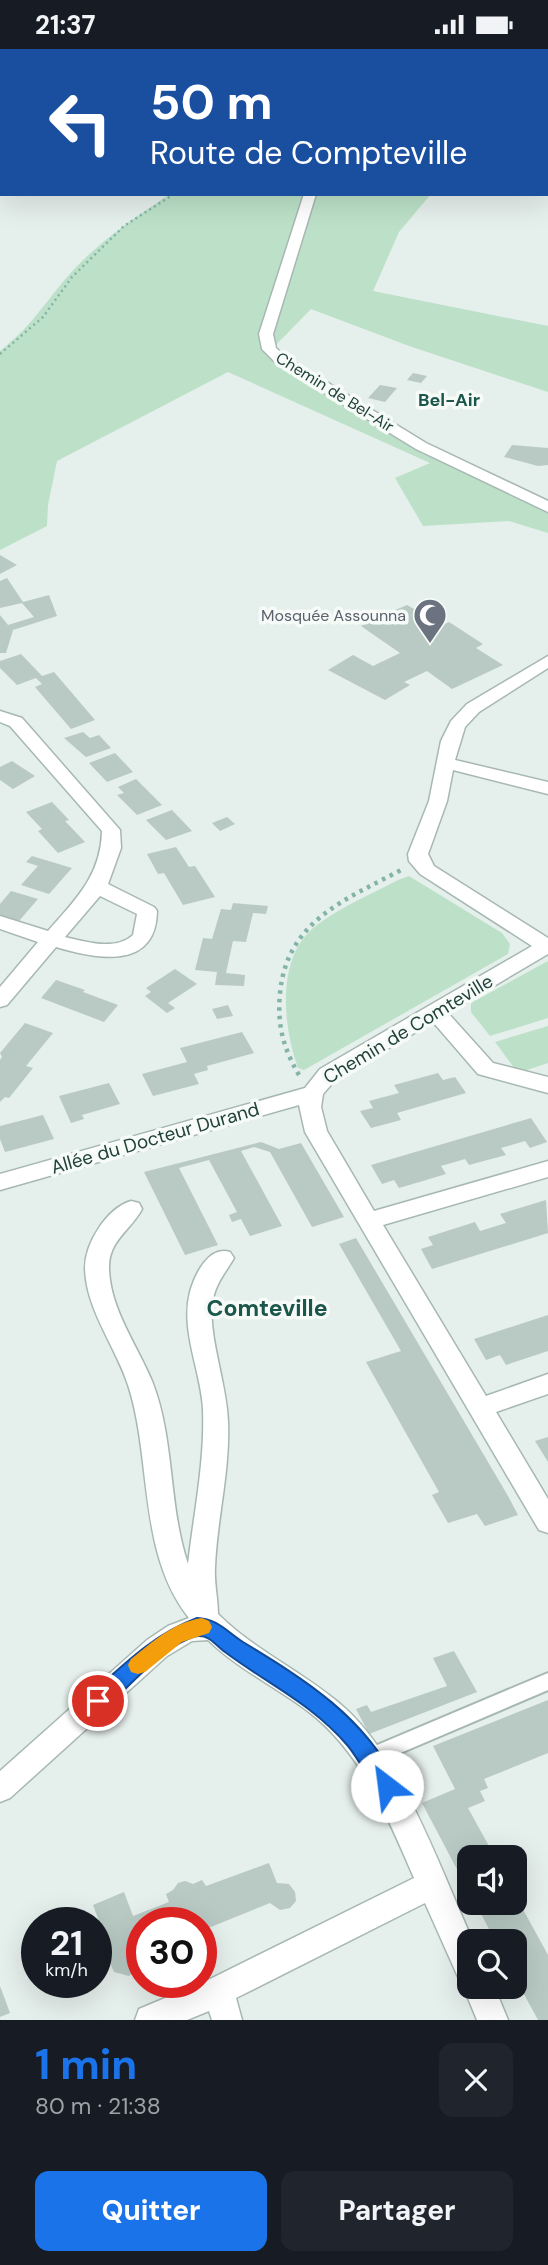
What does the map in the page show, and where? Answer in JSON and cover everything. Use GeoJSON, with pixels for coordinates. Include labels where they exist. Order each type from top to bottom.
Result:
{"type":"FeatureCollection","features":[{"type":"Feature","properties":{"kind":"street","name":"Chemin de Bel-Air"},"geometry":{"type":"LineString","coordinates":[[309,196],[266,334],[269,349],[281,360],[421,446],[548,507]]}},
{"type":"Feature","properties":{"kind":"street"},"geometry":{"type":"LineString","coordinates":[[419,861],[419,850],[438,801],[452,732],[461,719],[548,661]]}},
{"type":"Feature","properties":{"kind":"street"},"geometry":{"type":"LineString","coordinates":[[0,716],[16,722],[111,830],[111,848],[97,887],[0,1000]]}},
{"type":"Feature","properties":{"kind":"street"},"geometry":{"type":"LineString","coordinates":[[445,763],[548,788]]}},
{"type":"Feature","properties":{"kind":"street","name":"Chemin de Comteville"},"geometry":{"type":"LineString","coordinates":[[419,861],[427,870],[547,946],[328,1074],[317,1083],[310,1094],[310,1117],[368,1221],[548,1522]]}},
{"type":"Feature","properties":{"kind":"street"},"geometry":{"type":"LineString","coordinates":[[0,922],[53,939],[107,951],[134,945],[148,929],[147,911],[97,887]]}},
{"type":"Feature","properties":{"kind":"street"},"geometry":{"type":"LineString","coordinates":[[436,1013],[486,1069],[548,1085]]}},
{"type":"Feature","properties":{"kind":"street","name":"Allée du Docteur Durand"},"geometry":{"type":"LineString","coordinates":[[0,1182],[310,1094]]}},
{"type":"Feature","properties":{"kind":"street"},"geometry":{"type":"LineString","coordinates":[[368,1221],[548,1169]]}},
{"type":"Feature","properties":{"kind":"street"},"geometry":{"type":"LineString","coordinates":[[131,1209],[110,1231],[101,1249],[97,1266],[99,1285],[141,1384],[150,1413],[172,1553],[194,1605],[231,1645],[286,1679],[337,1718],[370,1757],[393,1798],[457,1939]]}},
{"type":"Feature","properties":{"kind":"street"},"geometry":{"type":"LineString","coordinates":[[215,1630],[205,1612],[200,1577],[214,1483],[216,1441],[215,1401],[199,1319],[199,1299],[204,1281],[222,1258]]}},
{"type":"Feature","properties":{"kind":"street"},"geometry":{"type":"LineString","coordinates":[[480,1408],[548,1384]]}},
{"type":"Feature","properties":{"kind":"street"},"geometry":{"type":"LineString","coordinates":[[0,1789],[158,1648],[187,1630],[197,1627],[215,1630]]}},
{"type":"Feature","properties":{"kind":"street"},"geometry":{"type":"LineString","coordinates":[[150,2020],[223,2005],[432,1884]]}},
{"type":"Feature","properties":{"kind":"street"},"geometry":{"type":"LineString","coordinates":[[484,1999],[493,2020]]}},
{"type":"Feature","properties":{"kind":"lane"},"geometry":{"type":"LineString","coordinates":[[370,1757],[548,1681]]}},
{"type":"Feature","properties":{"kind":"path"},"geometry":{"type":"LineString","coordinates":[[0,354],[34,326],[72,277],[124,226],[171,196]]}},
{"type":"Feature","properties":{"kind":"path"},"geometry":{"type":"LineString","coordinates":[[310,1094],[284,1048],[279,1005],[286,959],[305,929],[353,895],[419,861]]}},
{"type":"Feature","properties":{"kind":"green space"},"geometry":{"type":"Polygon","coordinates":[[[167,196],[429,196],[399,232],[373,291],[548,326],[548,392],[409,346],[311,309],[267,354],[548,512],[548,533],[509,521],[423,526],[395,478],[430,463],[228,372],[57,461],[48,505],[47,526],[0,550],[0,351],[26,327],[73,270],[126,224],[167,196]]]}},
{"type":"Feature","properties":{"kind":"green space"},"geometry":{"type":"Polygon","coordinates":[[[409,876],[502,933],[510,944],[508,954],[304,1070],[298,1068],[286,1012],[286,992],[294,955],[304,938],[317,925],[356,901],[409,876]]]}},
{"type":"Feature","properties":{"kind":"green space"},"geometry":{"type":"Polygon","coordinates":[[[548,961],[548,1018],[490,1036],[471,1012],[471,1003],[548,961]]]}},
{"type":"Feature","properties":{"kind":"green space"},"geometry":{"type":"Polygon","coordinates":[[[548,1026],[548,1063],[518,1073],[495,1042],[548,1026]]]}},
{"type":"Feature","properties":{"kind":"building"},"geometry":{"type":"Polygon","coordinates":[[[413,373],[427,376],[421,383],[407,380],[413,373]]]}},
{"type":"Feature","properties":{"kind":"building"},"geometry":{"type":"Polygon","coordinates":[[[380,385],[397,388],[385,402],[368,398],[380,385]]]}},
{"type":"Feature","properties":{"kind":"building"},"geometry":{"type":"Polygon","coordinates":[[[512,445],[548,448],[548,465],[538,466],[504,457],[512,445]]]}},
{"type":"Feature","properties":{"kind":"building"},"geometry":{"type":"Polygon","coordinates":[[[0,555],[17,565],[0,574],[0,555]]]}},
{"type":"Feature","properties":{"kind":"building"},"geometry":{"type":"Polygon","coordinates":[[[7,578],[23,602],[49,595],[57,616],[13,630],[6,653],[0,653],[0,615],[8,625],[34,617],[22,603],[0,608],[0,581],[7,578]]]}},
{"type":"Feature","properties":{"kind":"building","name":"Mosquée Assounna"},"geometry":{"type":"Polygon","coordinates":[[[407,605],[442,625],[449,622],[483,644],[476,648],[503,665],[452,689],[427,671],[404,682],[410,685],[385,700],[328,670],[353,655],[373,666],[400,653],[361,626],[380,617],[385,620],[392,617],[386,614],[407,605]]]}},
{"type":"Feature","properties":{"kind":"building"},"geometry":{"type":"Polygon","coordinates":[[[21,654],[42,676],[54,672],[95,720],[71,729],[35,687],[42,684],[36,678],[17,685],[0,668],[0,661],[21,654]]]}},
{"type":"Feature","properties":{"kind":"building"},"geometry":{"type":"Polygon","coordinates":[[[83,732],[90,738],[99,735],[111,748],[86,757],[64,738],[83,732]]]}},
{"type":"Feature","properties":{"kind":"building"},"geometry":{"type":"Polygon","coordinates":[[[115,753],[133,772],[107,782],[89,763],[115,753]]]}},
{"type":"Feature","properties":{"kind":"building"},"geometry":{"type":"Polygon","coordinates":[[[12,761],[35,776],[13,789],[0,780],[0,767],[12,761]]]}},
{"type":"Feature","properties":{"kind":"building"},"geometry":{"type":"Polygon","coordinates":[[[136,779],[162,805],[137,815],[117,795],[124,793],[118,787],[136,779]]]}},
{"type":"Feature","properties":{"kind":"building"},"geometry":{"type":"Polygon","coordinates":[[[52,802],[85,842],[58,853],[38,831],[42,829],[26,812],[52,802]]]}},
{"type":"Feature","properties":{"kind":"building"},"geometry":{"type":"Polygon","coordinates":[[[172,810],[192,831],[166,840],[146,820],[172,810]]]}},
{"type":"Feature","properties":{"kind":"building"},"geometry":{"type":"Polygon","coordinates":[[[227,817],[235,824],[220,831],[212,823],[227,817]]]}},
{"type":"Feature","properties":{"kind":"building"},"geometry":{"type":"Polygon","coordinates":[[[176,847],[189,867],[195,866],[215,897],[183,905],[164,873],[158,874],[147,854],[176,847]]]}},
{"type":"Feature","properties":{"kind":"building"},"geometry":{"type":"Polygon","coordinates":[[[32,856],[72,868],[49,894],[21,885],[38,866],[26,862],[32,856]]]}},
{"type":"Feature","properties":{"kind":"building"},"geometry":{"type":"Polygon","coordinates":[[[11,891],[38,899],[19,921],[0,916],[0,904],[11,891]]]}},
{"type":"Feature","properties":{"kind":"building"},"geometry":{"type":"Polygon","coordinates":[[[233,903],[268,906],[266,914],[253,913],[246,942],[233,941],[226,973],[245,975],[244,986],[215,985],[217,972],[195,970],[203,938],[212,939],[221,909],[231,910],[233,903]]]}},
{"type":"Feature","properties":{"kind":"building"},"geometry":{"type":"Polygon","coordinates":[[[175,969],[197,984],[168,1003],[175,1008],[167,1013],[145,996],[151,992],[146,988],[175,969]]]}},
{"type":"Feature","properties":{"kind":"building"},"geometry":{"type":"Polygon","coordinates":[[[56,980],[118,1005],[104,1022],[41,998],[56,980]]]}},
{"type":"Feature","properties":{"kind":"building"},"geometry":{"type":"Polygon","coordinates":[[[228,1005],[233,1016],[217,1019],[212,1009],[228,1005]]]}},
{"type":"Feature","properties":{"kind":"building"},"geometry":{"type":"Polygon","coordinates":[[[25,1023],[53,1033],[26,1066],[33,1068],[9,1098],[5,1097],[0,1102],[0,1053],[25,1023]]]}},
{"type":"Feature","properties":{"kind":"building"},"geometry":{"type":"Polygon","coordinates":[[[242,1032],[254,1053],[207,1066],[208,1070],[194,1074],[199,1084],[153,1096],[142,1074],[187,1062],[180,1048],[242,1032]]]}},
{"type":"Feature","properties":{"kind":"building"},"geometry":{"type":"Polygon","coordinates":[[[438,1073],[443,1080],[455,1077],[466,1093],[397,1113],[401,1120],[371,1128],[360,1111],[373,1108],[369,1101],[399,1093],[394,1085],[438,1073]]]}},
{"type":"Feature","properties":{"kind":"building"},"geometry":{"type":"Polygon","coordinates":[[[109,1083],[120,1104],[82,1115],[84,1119],[71,1123],[59,1096],[109,1083]]]}},
{"type":"Feature","properties":{"kind":"building"},"geometry":{"type":"Polygon","coordinates":[[[43,1115],[54,1139],[5,1152],[0,1139],[0,1126],[43,1115]]]}},
{"type":"Feature","properties":{"kind":"building"},"geometry":{"type":"Polygon","coordinates":[[[531,1118],[547,1142],[530,1148],[525,1141],[501,1148],[506,1155],[469,1165],[465,1159],[441,1166],[446,1174],[423,1181],[399,1188],[394,1180],[382,1184],[371,1165],[531,1118]]]}},
{"type":"Feature","properties":{"kind":"building"},"geometry":{"type":"Polygon","coordinates":[[[261,1142],[279,1149],[301,1143],[344,1217],[312,1227],[270,1152],[254,1147],[241,1151],[282,1226],[250,1236],[241,1219],[232,1222],[229,1215],[237,1212],[209,1160],[179,1168],[218,1245],[185,1255],[144,1172],[261,1142]]]}},
{"type":"Feature","properties":{"kind":"building"},"geometry":{"type":"Polygon","coordinates":[[[546,1200],[548,1233],[432,1269],[421,1249],[433,1245],[428,1237],[475,1222],[480,1231],[506,1223],[500,1214],[546,1200]]]}},
{"type":"Feature","properties":{"kind":"building"},"geometry":{"type":"Polygon","coordinates":[[[356,1238],[518,1515],[485,1526],[477,1514],[448,1523],[432,1495],[439,1492],[366,1362],[401,1351],[339,1244],[356,1238]]]}},
{"type":"Feature","properties":{"kind":"building"},"geometry":{"type":"Polygon","coordinates":[[[548,1315],[548,1351],[506,1365],[500,1355],[486,1360],[474,1339],[548,1315]]]}},
{"type":"Feature","properties":{"kind":"building"},"geometry":{"type":"Polygon","coordinates":[[[548,1437],[548,1462],[535,1441],[548,1437]]]}},
{"type":"Feature","properties":{"kind":"building"},"geometry":{"type":"Polygon","coordinates":[[[454,1651],[477,1692],[369,1734],[356,1709],[367,1705],[371,1712],[447,1686],[433,1658],[454,1651]]]}},
{"type":"Feature","properties":{"kind":"building"},"geometry":{"type":"Polygon","coordinates":[[[548,1700],[548,1753],[484,1779],[488,1788],[480,1791],[485,1801],[468,1808],[488,1845],[457,1845],[457,1869],[422,1803],[455,1789],[433,1746],[548,1700]]]}},
{"type":"Feature","properties":{"kind":"building"},"geometry":{"type":"Polygon","coordinates":[[[269,1863],[277,1883],[289,1884],[295,1892],[296,1901],[290,1908],[280,1910],[270,1903],[217,1925],[217,1907],[156,1907],[169,1902],[166,1894],[178,1883],[185,1881],[193,1884],[202,1880],[206,1886],[269,1863]]]}},
{"type":"Feature","properties":{"kind":"building"},"geometry":{"type":"Polygon","coordinates":[[[124,1892],[130,1907],[126,1907],[126,1975],[114,1972],[112,1968],[112,1907],[93,1905],[124,1892]]]}},
{"type":"Feature","properties":{"kind":"building"},"geometry":{"type":"Polygon","coordinates":[[[482,1915],[526,1915],[548,1955],[548,2020],[538,2020],[527,1999],[527,1929],[489,1929],[482,1915]]]}},
{"type":"Feature","properties":{"kind":"building"},"geometry":{"type":"Polygon","coordinates":[[[0,1986],[10,2013],[0,2017],[0,1986]]]}},
{"type":"Feature","properties":{"kind":"slow traffic"},"geometry":{"type":"LineString","coordinates":[[138,1665],[175,1636],[202,1627]]}},
{"type":"Feature","properties":{"kind":"place","name":"Mosquée Assounna"},"geometry":{"type":"Point","coordinates":[430,645]}},
{"type":"Feature","properties":{"kind":"district","name":"Bel-Air"},"geometry":{"type":"Point","coordinates":[449,400]}},
{"type":"Feature","properties":{"kind":"district","name":"Comteville"},"geometry":{"type":"Point","coordinates":[267,1308]}},
{"type":"Feature","properties":{"kind":"route"},"geometry":{"type":"LineString","coordinates":[[98,1701],[175,1636],[197,1627],[206,1627],[215,1630],[231,1645],[286,1679],[337,1718],[370,1757],[387,1786]]}}]}
